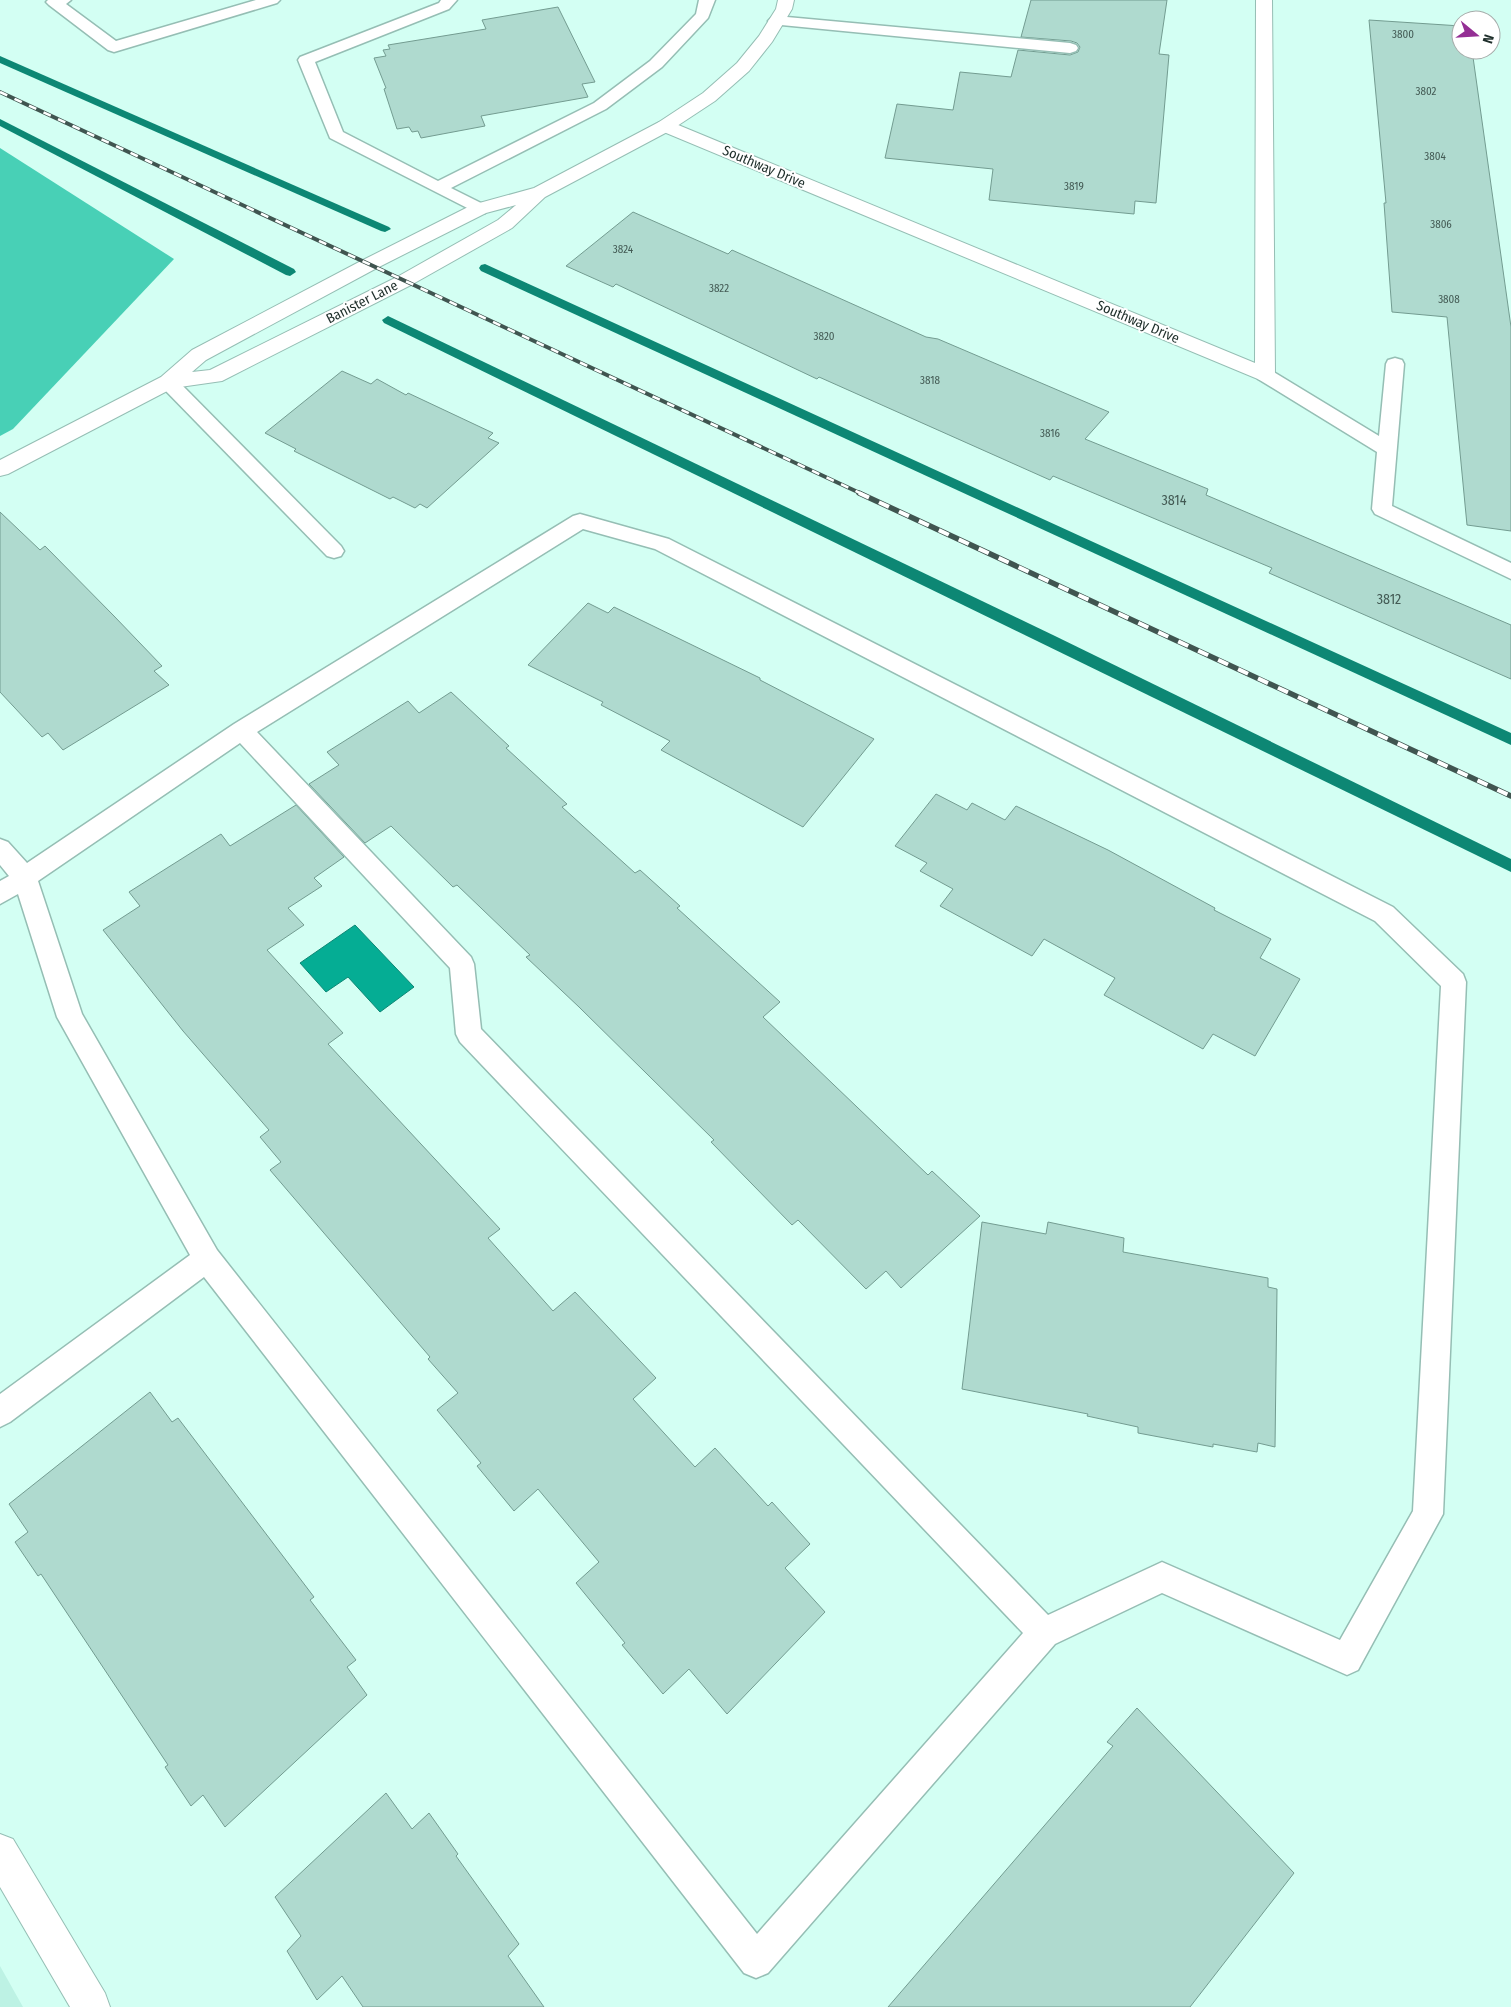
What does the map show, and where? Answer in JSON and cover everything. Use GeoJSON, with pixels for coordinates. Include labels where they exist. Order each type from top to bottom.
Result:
{"type":"FeatureCollection","features":[{"type":"Feature","properties":{"kind":"street","name":"Banister Lane"},"geometry":{"type":"LineString","coordinates":[[0,469],[168,382],[199,355],[368,265],[479,209],[541,192],[665,126],[709,97],[743,67],[766,38],[786,0]]}},
{"type":"Feature","properties":{"kind":"street"},"geometry":{"type":"LineString","coordinates":[[1264,0],[1265,375]]}},
{"type":"Feature","properties":{"kind":"street","name":"Southway Drive"},"geometry":{"type":"LineString","coordinates":[[665,126],[1265,375]]}},
{"type":"Feature","properties":{"kind":"street","name":"Banister Lane"},"geometry":{"type":"LineString","coordinates":[[168,382],[215,376],[395,286],[505,224],[541,192]]}},
{"type":"Feature","properties":{"kind":"street"},"geometry":{"type":"LineString","coordinates":[[0,1852],[91,2007]]}},
{"type":"Feature","properties":{"kind":"lane"},"geometry":{"type":"LineString","coordinates":[[63,0],[54,2],[114,47],[272,0]]}},
{"type":"Feature","properties":{"kind":"lane"},"geometry":{"type":"LineString","coordinates":[[449,0],[444,6],[306,60],[336,135],[479,209]]}},
{"type":"Feature","properties":{"kind":"lane"},"geometry":{"type":"LineString","coordinates":[[438,188],[600,106],[656,64],[703,15],[707,0]]}},
{"type":"Feature","properties":{"kind":"lane"},"geometry":{"type":"LineString","coordinates":[[776,21],[1070,48]]}},
{"type":"Feature","properties":{"kind":"lane"},"geometry":{"type":"LineString","coordinates":[[1395,364],[1382,509],[1511,572]]}},
{"type":"Feature","properties":{"kind":"lane"},"geometry":{"type":"LineString","coordinates":[[1265,375],[1388,450]]}},
{"type":"Feature","properties":{"kind":"lane"},"geometry":{"type":"LineString","coordinates":[[168,382],[334,551]]}},
{"type":"Feature","properties":{"kind":"lane"},"geometry":{"type":"LineString","coordinates":[[0,849],[25,878],[70,1016],[207,1259],[756,1961],[1044,1634],[1162,1577],[1347,1659],[1428,1514],[1454,982],[1384,914],[662,544],[580,520],[242,730],[25,878],[0,894]]}},
{"type":"Feature","properties":{"kind":"lane"},"geometry":{"type":"LineString","coordinates":[[242,730],[462,964],[469,1034],[1044,1634]]}},
{"type":"Feature","properties":{"kind":"lane"},"geometry":{"type":"LineString","coordinates":[[0,1412],[207,1259]]}},
{"type":"Feature","properties":{"kind":"shaded area"},"geometry":{"type":"Polygon","coordinates":[[[0,148],[174,259],[13,429],[0,436],[0,148]]]}},
{"type":"Feature","properties":{"kind":"shaded area"},"geometry":{"type":"Polygon","coordinates":[[[355,925],[414,987],[380,1012],[348,977],[326,992],[300,963],[355,925]]]}},
{"type":"Feature","properties":{"kind":"shaded area"},"geometry":{"type":"Polygon","coordinates":[[[0,1966],[23,2007],[0,2007],[0,1966]]]}},
{"type":"Feature","properties":{"kind":"building"},"geometry":{"type":"Polygon","coordinates":[[[1031,0],[1167,0],[1159,54],[1169,55],[1156,203],[1135,201],[1134,214],[989,200],[993,169],[885,158],[897,104],[953,110],[960,72],[1011,77],[1018,50],[1070,55],[1078,52],[1080,47],[1077,43],[1071,41],[1021,37],[1031,0]]]}},
{"type":"Feature","properties":{"kind":"building"},"geometry":{"type":"Polygon","coordinates":[[[558,7],[595,82],[582,84],[588,97],[481,116],[485,126],[421,138],[418,131],[412,132],[409,127],[397,129],[384,89],[386,88],[374,58],[386,56],[383,50],[390,49],[388,45],[486,29],[482,20],[558,7]]]}},
{"type":"Feature","properties":{"kind":"building"},"geometry":{"type":"Polygon","coordinates":[[[1369,20],[1451,25],[1451,60],[1473,60],[1511,327],[1511,531],[1467,525],[1447,317],[1392,312],[1384,203],[1386,203],[1369,20]]]}},
{"type":"Feature","properties":{"kind":"building"},"geometry":{"type":"Polygon","coordinates":[[[633,212],[728,254],[732,250],[926,337],[938,339],[1109,412],[1085,439],[1208,489],[1206,495],[1511,625],[1511,679],[1269,573],[1272,568],[1053,476],[1050,480],[819,377],[817,379],[616,284],[613,287],[566,266],[633,212]]]}},
{"type":"Feature","properties":{"kind":"building"},"geometry":{"type":"Polygon","coordinates":[[[342,371],[371,384],[377,379],[406,395],[408,393],[493,433],[488,438],[499,443],[427,508],[420,504],[415,508],[393,497],[390,499],[294,451],[296,449],[265,433],[342,371]]]}},
{"type":"Feature","properties":{"kind":"building"},"geometry":{"type":"Polygon","coordinates":[[[0,512],[40,550],[45,546],[114,616],[162,666],[154,671],[169,685],[63,750],[48,733],[42,737],[0,692],[0,512]]]}},
{"type":"Feature","properties":{"kind":"building"},"geometry":{"type":"Polygon","coordinates":[[[588,603],[608,613],[614,607],[760,678],[760,680],[874,739],[803,827],[661,750],[670,741],[601,705],[603,702],[528,665],[588,603]]]}},
{"type":"Feature","properties":{"kind":"building"},"geometry":{"type":"Polygon","coordinates":[[[451,692],[509,746],[506,748],[567,804],[562,807],[635,873],[640,870],[680,906],[677,908],[780,1002],[763,1017],[928,1175],[932,1171],[980,1216],[901,1288],[886,1271],[866,1289],[798,1220],[792,1225],[711,1142],[714,1140],[526,957],[530,955],[457,885],[453,887],[391,826],[365,843],[309,784],[339,765],[327,752],[408,701],[419,713],[451,692]]]}},
{"type":"Feature","properties":{"kind":"building"},"geometry":{"type":"Polygon","coordinates":[[[936,794],[967,810],[972,803],[1005,820],[1016,806],[1108,850],[1215,908],[1214,910],[1271,939],[1260,958],[1300,979],[1255,1056],[1213,1034],[1203,1049],[1104,995],[1115,978],[1044,939],[1032,956],[940,906],[953,889],[920,871],[927,863],[895,846],[936,794]]]}},
{"type":"Feature","properties":{"kind":"building"},"geometry":{"type":"Polygon","coordinates":[[[296,805],[344,857],[314,878],[322,886],[288,908],[304,925],[267,950],[343,1033],[328,1044],[500,1229],[488,1238],[553,1311],[575,1292],[656,1378],[633,1399],[695,1467],[715,1448],[768,1506],[772,1502],[810,1544],[785,1568],[825,1612],[727,1714],[689,1669],[663,1694],[622,1645],[625,1643],[576,1583],[599,1562],[538,1489],[514,1511],[477,1466],[481,1463],[437,1410],[458,1393],[428,1359],[430,1357],[270,1170],[281,1162],[260,1137],[269,1130],[183,1031],[103,930],[140,906],[129,892],[221,834],[230,846],[296,805]]]}},
{"type":"Feature","properties":{"kind":"building"},"geometry":{"type":"Polygon","coordinates":[[[982,1222],[1046,1234],[1048,1222],[1124,1238],[1123,1252],[1268,1278],[1268,1287],[1277,1289],[1275,1447],[1258,1443],[1257,1452],[1213,1444],[1213,1447],[1138,1433],[1138,1427],[1087,1416],[1088,1414],[962,1389],[982,1222]]]}},
{"type":"Feature","properties":{"kind":"building"},"geometry":{"type":"Polygon","coordinates":[[[150,1392],[172,1422],[178,1418],[314,1597],[310,1600],[356,1660],[347,1667],[367,1695],[225,1827],[203,1795],[191,1806],[165,1767],[168,1765],[41,1574],[38,1576],[15,1542],[28,1532],[9,1504],[150,1392]]]}},
{"type":"Feature","properties":{"kind":"building"},"geometry":{"type":"Polygon","coordinates":[[[1137,1708],[1294,1873],[1190,2007],[888,2007],[1113,1746],[1107,1742],[1137,1708]]]}},
{"type":"Feature","properties":{"kind":"building"},"geometry":{"type":"Polygon","coordinates":[[[386,1793],[412,1829],[429,1813],[458,1854],[456,1856],[519,1944],[508,1956],[544,2007],[363,2007],[342,1976],[317,2000],[287,1951],[301,1936],[275,1897],[386,1793]]]}},
{"type":"Feature","properties":{"kind":"waterway"},"geometry":{"type":"LineString","coordinates":[[0,59],[385,229]]}},
{"type":"Feature","properties":{"kind":"waterway"},"geometry":{"type":"LineString","coordinates":[[0,122],[290,272]]}},
{"type":"Feature","properties":{"kind":"waterway"},"geometry":{"type":"LineString","coordinates":[[485,268],[1511,739]]}},
{"type":"Feature","properties":{"kind":"waterway"},"geometry":{"type":"LineString","coordinates":[[388,320],[1050,640],[1511,866]]}},
{"type":"Feature","properties":{"kind":"railway"},"geometry":{"type":"LineString","coordinates":[[0,92],[862,494]]}},
{"type":"Feature","properties":{"kind":"railway"},"geometry":{"type":"LineString","coordinates":[[859,493],[1511,796]]}}]}
